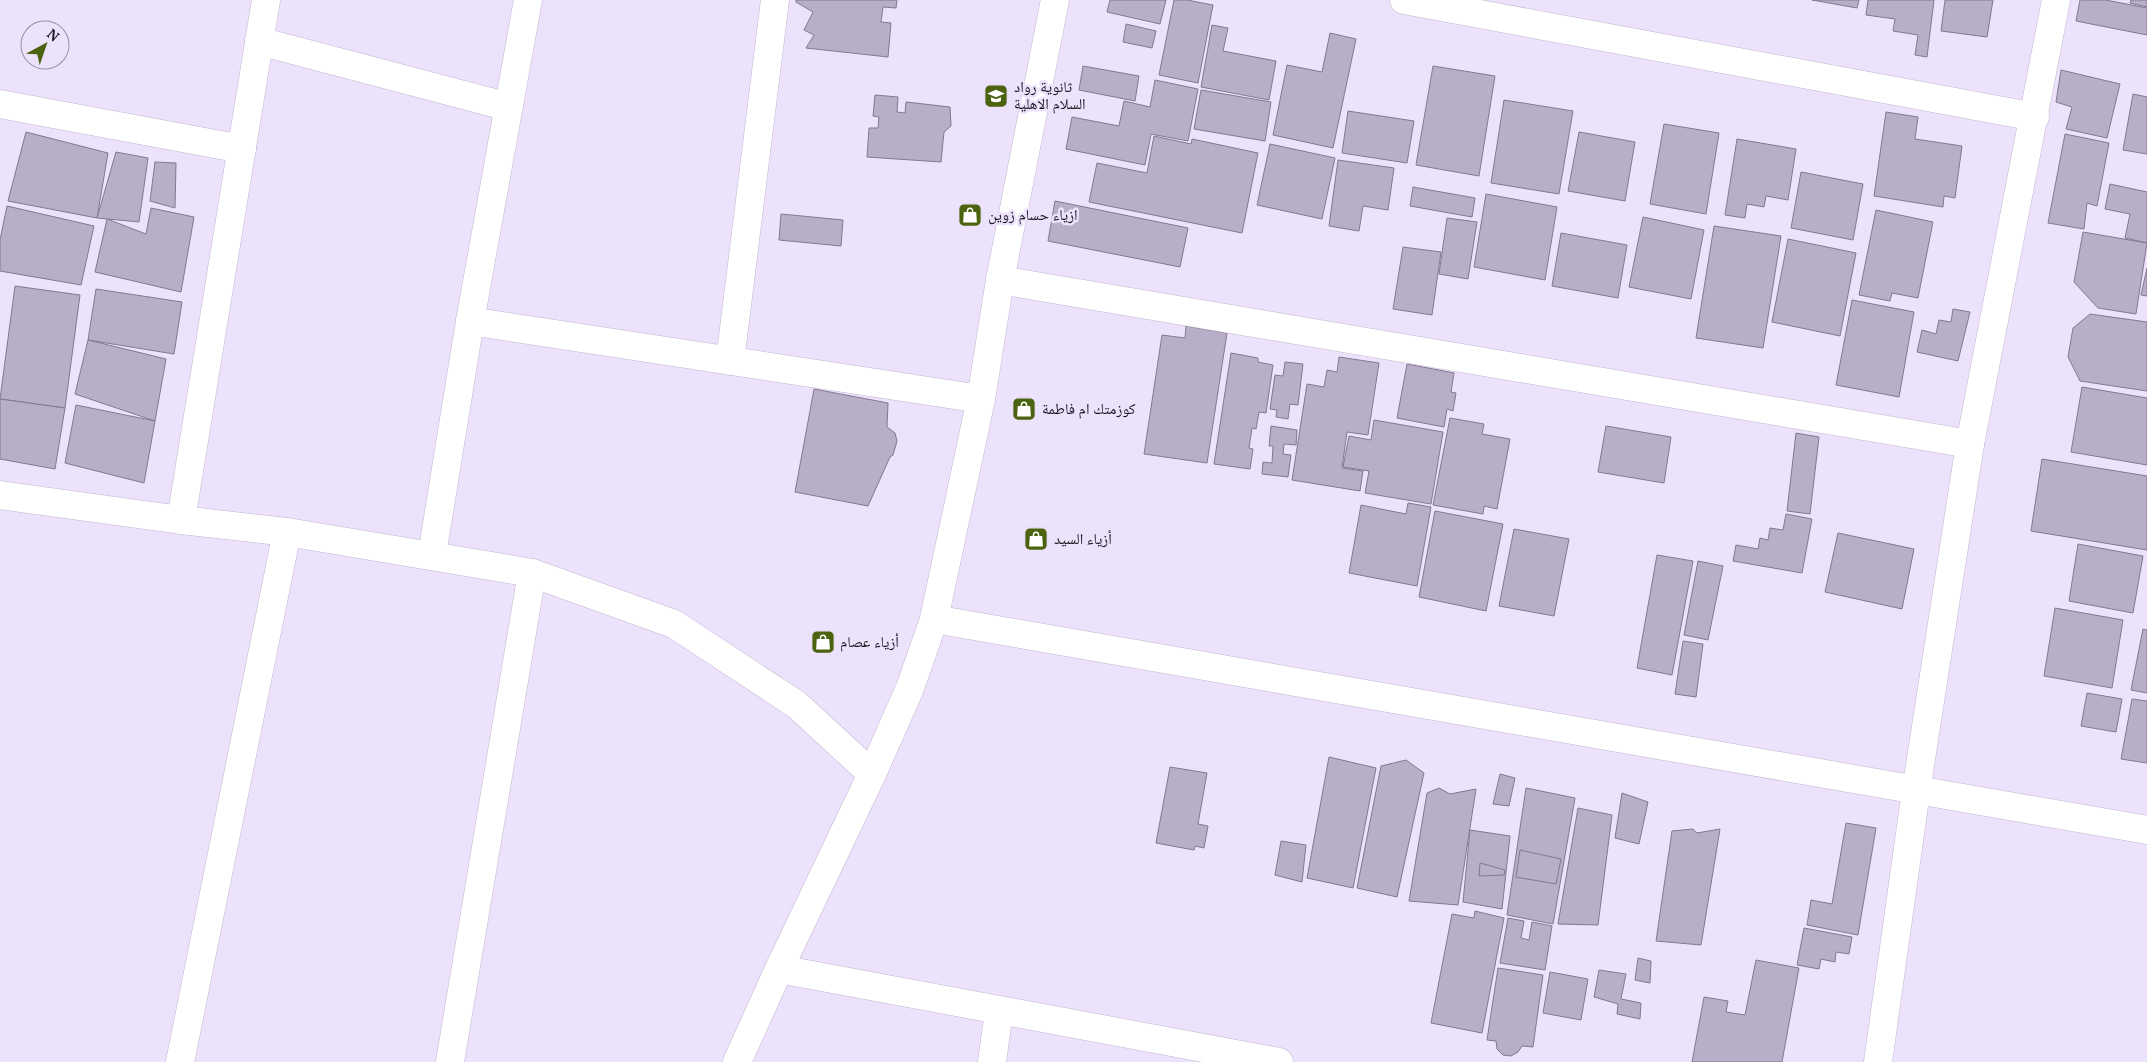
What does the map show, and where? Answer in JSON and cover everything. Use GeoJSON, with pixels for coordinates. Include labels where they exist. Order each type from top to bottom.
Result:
{"type":"FeatureCollection","features":[{"type":"Feature","properties":{"kind":"street"},"geometry":{"type":"LineString","coordinates":[[182,520],[266,0]]}},
{"type":"Feature","properties":{"kind":"street"},"geometry":{"type":"LineString","coordinates":[[432,555],[470,321],[528,0]]}},
{"type":"Feature","properties":{"kind":"street"},"geometry":{"type":"LineString","coordinates":[[730,361],[776,0]]}},
{"type":"Feature","properties":{"kind":"street"},"geometry":{"type":"LineString","coordinates":[[737,1062],[872,774],[910,688],[934,620],[981,399],[1000,280],[1055,0]]}},
{"type":"Feature","properties":{"kind":"street"},"geometry":{"type":"LineString","coordinates":[[1404,0],[2034,117]]}},
{"type":"Feature","properties":{"kind":"street"},"geometry":{"type":"LineString","coordinates":[[1878,1062],[1916,791],[1970,444],[2056,0]]}},
{"type":"Feature","properties":{"kind":"street"},"geometry":{"type":"LineString","coordinates":[[259,41],[509,107]]}},
{"type":"Feature","properties":{"kind":"street"},"geometry":{"type":"LineString","coordinates":[[0,104],[242,149]]}},
{"type":"Feature","properties":{"kind":"street"},"geometry":{"type":"LineString","coordinates":[[1000,280],[1970,444]]}},
{"type":"Feature","properties":{"kind":"street"},"geometry":{"type":"LineString","coordinates":[[470,321],[981,399]]}},
{"type":"Feature","properties":{"kind":"street"},"geometry":{"type":"LineString","coordinates":[[0,496],[287,532],[532,573],[674,624],[797,705],[872,774]]}},
{"type":"Feature","properties":{"kind":"street"},"geometry":{"type":"LineString","coordinates":[[180,1062],[287,532]]}},
{"type":"Feature","properties":{"kind":"street"},"geometry":{"type":"LineString","coordinates":[[450,1062],[532,573]]}},
{"type":"Feature","properties":{"kind":"street"},"geometry":{"type":"LineString","coordinates":[[934,620],[1454,708],[1916,791],[2147,830]]}},
{"type":"Feature","properties":{"kind":"street"},"geometry":{"type":"LineString","coordinates":[[779,969],[1247,1059],[1279,1062]]}},
{"type":"Feature","properties":{"kind":"street"},"geometry":{"type":"LineString","coordinates":[[992,1062],[999,1011]]}},
{"type":"Feature","properties":{"kind":"building"},"geometry":{"type":"Polygon","coordinates":[[[796,0],[897,0],[896,8],[883,7],[881,22],[891,23],[888,57],[806,48],[814,35],[804,30],[813,12],[796,2],[796,0]]]}},
{"type":"Feature","properties":{"kind":"building"},"geometry":{"type":"Polygon","coordinates":[[[1110,0],[1166,0],[1160,24],[1107,12],[1110,0]]]}},
{"type":"Feature","properties":{"kind":"building"},"geometry":{"type":"Polygon","coordinates":[[[1174,0],[1187,0],[1213,5],[1198,83],[1159,75],[1174,0]]]}},
{"type":"Feature","properties":{"kind":"building"},"geometry":{"type":"Polygon","coordinates":[[[1812,0],[1859,0],[1857,8],[1812,0]]]}},
{"type":"Feature","properties":{"kind":"building"},"geometry":{"type":"Polygon","coordinates":[[[1868,0],[1934,0],[1927,57],[1915,55],[1918,35],[1893,31],[1895,19],[1866,15],[1868,0]]]}},
{"type":"Feature","properties":{"kind":"building"},"geometry":{"type":"Polygon","coordinates":[[[1945,0],[1993,0],[1987,37],[1941,31],[1945,0]]]}},
{"type":"Feature","properties":{"kind":"building"},"geometry":{"type":"Polygon","coordinates":[[[2080,0],[2106,0],[2147,8],[2147,35],[2076,21],[2080,0]]]}},
{"type":"Feature","properties":{"kind":"building"},"geometry":{"type":"Polygon","coordinates":[[[2131,0],[2147,0],[2147,7],[2130,3],[2131,0]]]}},
{"type":"Feature","properties":{"kind":"building"},"geometry":{"type":"Polygon","coordinates":[[[1126,24],[1156,31],[1152,48],[1123,42],[1126,24]]]}},
{"type":"Feature","properties":{"kind":"building"},"geometry":{"type":"Polygon","coordinates":[[[1212,25],[1228,28],[1223,51],[1276,61],[1269,100],[1201,87],[1212,25]]]}},
{"type":"Feature","properties":{"kind":"building"},"geometry":{"type":"Polygon","coordinates":[[[1330,33],[1356,39],[1333,148],[1273,135],[1287,65],[1322,72],[1330,33]]]}},
{"type":"Feature","properties":{"kind":"building"},"geometry":{"type":"Polygon","coordinates":[[[1083,66],[1139,76],[1135,101],[1079,90],[1083,66]]]}},
{"type":"Feature","properties":{"kind":"building"},"geometry":{"type":"Polygon","coordinates":[[[1433,66],[1495,76],[1479,176],[1416,165],[1433,66]]]}},
{"type":"Feature","properties":{"kind":"building"},"geometry":{"type":"Polygon","coordinates":[[[2061,70],[2120,84],[2107,138],[2066,129],[2072,107],[2056,102],[2061,70]]]}},
{"type":"Feature","properties":{"kind":"building"},"geometry":{"type":"Polygon","coordinates":[[[1155,80],[1198,89],[1188,141],[1151,134],[1145,165],[1066,149],[1072,117],[1119,126],[1124,101],[1150,107],[1155,80]]]}},
{"type":"Feature","properties":{"kind":"building"},"geometry":{"type":"Polygon","coordinates":[[[1201,90],[1271,102],[1265,141],[1194,129],[1201,90]]]}},
{"type":"Feature","properties":{"kind":"building"},"geometry":{"type":"Polygon","coordinates":[[[2133,94],[2147,97],[2147,154],[2123,150],[2133,94]]]}},
{"type":"Feature","properties":{"kind":"building"},"geometry":{"type":"Polygon","coordinates":[[[875,95],[898,97],[897,112],[905,113],[906,102],[950,107],[951,126],[944,132],[941,162],[867,157],[869,128],[878,128],[879,117],[873,116],[875,95]]]}},
{"type":"Feature","properties":{"kind":"building"},"geometry":{"type":"Polygon","coordinates":[[[1504,100],[1573,111],[1559,194],[1491,183],[1504,100]]]}},
{"type":"Feature","properties":{"kind":"building"},"geometry":{"type":"Polygon","coordinates":[[[1348,111],[1414,121],[1407,163],[1342,153],[1348,111]]]}},
{"type":"Feature","properties":{"kind":"building"},"geometry":{"type":"Polygon","coordinates":[[[1886,112],[1918,117],[1915,139],[1962,146],[1955,198],[1944,196],[1943,207],[1874,196],[1886,112]]]}},
{"type":"Feature","properties":{"kind":"building"},"geometry":{"type":"Polygon","coordinates":[[[1664,124],[1719,133],[1706,214],[1650,204],[1664,124]]]}},
{"type":"Feature","properties":{"kind":"building"},"geometry":{"type":"Polygon","coordinates":[[[26,132],[108,153],[97,218],[8,201],[26,132]]]}},
{"type":"Feature","properties":{"kind":"building"},"geometry":{"type":"Polygon","coordinates":[[[1579,132],[1635,142],[1625,201],[1568,191],[1579,132]]]}},
{"type":"Feature","properties":{"kind":"building"},"geometry":{"type":"Polygon","coordinates":[[[2065,134],[2109,143],[2097,206],[2087,203],[2084,229],[2048,223],[2065,134]]]}},
{"type":"Feature","properties":{"kind":"building"},"geometry":{"type":"Polygon","coordinates":[[[1154,136],[1191,144],[1192,139],[1258,153],[1242,233],[1089,202],[1097,163],[1147,173],[1154,136]]]}},
{"type":"Feature","properties":{"kind":"building"},"geometry":{"type":"Polygon","coordinates":[[[1737,139],[1796,149],[1788,200],[1766,196],[1764,207],[1747,204],[1745,218],[1725,215],[1737,139]]]}},
{"type":"Feature","properties":{"kind":"building"},"geometry":{"type":"Polygon","coordinates":[[[1270,144],[1335,158],[1322,219],[1257,205],[1270,144]]]}},
{"type":"Feature","properties":{"kind":"building"},"geometry":{"type":"Polygon","coordinates":[[[116,152],[148,158],[139,222],[97,218],[116,152]]]}},
{"type":"Feature","properties":{"kind":"building"},"geometry":{"type":"Polygon","coordinates":[[[1338,160],[1394,168],[1388,210],[1363,206],[1359,231],[1329,226],[1338,160]]]}},
{"type":"Feature","properties":{"kind":"building"},"geometry":{"type":"Polygon","coordinates":[[[155,162],[176,163],[175,208],[150,201],[155,162]]]}},
{"type":"Feature","properties":{"kind":"building"},"geometry":{"type":"Polygon","coordinates":[[[1801,172],[1863,184],[1853,240],[1791,228],[1801,172]]]}},
{"type":"Feature","properties":{"kind":"building"},"geometry":{"type":"Polygon","coordinates":[[[2110,184],[2147,192],[2147,243],[2125,238],[2130,214],[2105,209],[2110,184]]]}},
{"type":"Feature","properties":{"kind":"building"},"geometry":{"type":"Polygon","coordinates":[[[1413,187],[1475,198],[1472,217],[1410,206],[1413,187]]]}},
{"type":"Feature","properties":{"kind":"building"},"geometry":{"type":"Polygon","coordinates":[[[1486,194],[1557,207],[1545,280],[1474,267],[1486,194]]]}},
{"type":"Feature","properties":{"kind":"building"},"geometry":{"type":"Polygon","coordinates":[[[1055,201],[1188,228],[1180,267],[1048,241],[1055,201]]]}},
{"type":"Feature","properties":{"kind":"building"},"geometry":{"type":"Polygon","coordinates":[[[7,206],[94,226],[81,285],[0,271],[0,240],[7,206]]]}},
{"type":"Feature","properties":{"kind":"building"},"geometry":{"type":"Polygon","coordinates":[[[151,208],[194,217],[181,292],[95,272],[107,219],[146,234],[151,208]]]}},
{"type":"Feature","properties":{"kind":"building"},"geometry":{"type":"Polygon","coordinates":[[[1876,210],[1933,222],[1918,298],[1892,293],[1890,301],[1859,295],[1876,210]]]}},
{"type":"Feature","properties":{"kind":"building"},"geometry":{"type":"Polygon","coordinates":[[[781,214],[843,220],[841,246],[779,240],[781,214]]]}},
{"type":"Feature","properties":{"kind":"building"},"geometry":{"type":"Polygon","coordinates":[[[1643,217],[1704,230],[1691,299],[1629,287],[1643,217]]]}},
{"type":"Feature","properties":{"kind":"building"},"geometry":{"type":"Polygon","coordinates":[[[1447,218],[1477,222],[1468,279],[1439,274],[1447,218]]]}},
{"type":"Feature","properties":{"kind":"building"},"geometry":{"type":"Polygon","coordinates":[[[1714,226],[1781,236],[1763,348],[1696,338],[1714,226]]]}},
{"type":"Feature","properties":{"kind":"building"},"geometry":{"type":"Polygon","coordinates":[[[2083,232],[2147,243],[2136,314],[2098,308],[2074,282],[2083,232]]]}},
{"type":"Feature","properties":{"kind":"building"},"geometry":{"type":"Polygon","coordinates":[[[1561,233],[1627,245],[1618,298],[1552,286],[1561,233]]]}},
{"type":"Feature","properties":{"kind":"building"},"geometry":{"type":"Polygon","coordinates":[[[1788,239],[1856,253],[1840,336],[1772,322],[1788,239]]]}},
{"type":"Feature","properties":{"kind":"building"},"geometry":{"type":"Polygon","coordinates":[[[1403,247],[1441,252],[1432,315],[1393,309],[1403,247]]]}},
{"type":"Feature","properties":{"kind":"building"},"geometry":{"type":"Polygon","coordinates":[[[2147,268],[2147,296],[2141,295],[2147,268]]]}},
{"type":"Feature","properties":{"kind":"building"},"geometry":{"type":"Polygon","coordinates":[[[15,286],[80,295],[65,408],[0,399],[15,286]]]}},
{"type":"Feature","properties":{"kind":"building"},"geometry":{"type":"Polygon","coordinates":[[[96,289],[182,302],[174,354],[88,340],[96,289]]]}},
{"type":"Feature","properties":{"kind":"building"},"geometry":{"type":"Polygon","coordinates":[[[1852,300],[1914,312],[1899,397],[1836,385],[1852,300]]]}},
{"type":"Feature","properties":{"kind":"building"},"geometry":{"type":"Polygon","coordinates":[[[1953,309],[1970,312],[1958,361],[1917,352],[1922,330],[1936,334],[1939,320],[1951,322],[1953,309]]]}},
{"type":"Feature","properties":{"kind":"building"},"geometry":{"type":"Polygon","coordinates":[[[2090,314],[2147,322],[2147,391],[2080,381],[2068,357],[2073,328],[2090,314]]]}},
{"type":"Feature","properties":{"kind":"building"},"geometry":{"type":"Polygon","coordinates":[[[1186,326],[1227,333],[1207,463],[1144,454],[1162,335],[1185,338],[1186,326]]]}},
{"type":"Feature","properties":{"kind":"building"},"geometry":{"type":"Polygon","coordinates":[[[88,340],[166,359],[155,421],[75,394],[88,340]]]}},
{"type":"Feature","properties":{"kind":"building"},"geometry":{"type":"Polygon","coordinates":[[[1231,353],[1258,358],[1258,362],[1273,365],[1266,413],[1259,412],[1256,429],[1252,428],[1249,448],[1253,449],[1250,469],[1214,464],[1231,353]]]}},
{"type":"Feature","properties":{"kind":"building"},"geometry":{"type":"Polygon","coordinates":[[[1339,357],[1379,363],[1368,435],[1347,432],[1342,468],[1363,471],[1360,491],[1292,480],[1307,384],[1324,387],[1327,370],[1337,372],[1339,357]]]}},
{"type":"Feature","properties":{"kind":"building"},"geometry":{"type":"Polygon","coordinates":[[[1285,362],[1303,364],[1298,405],[1290,404],[1288,419],[1276,417],[1277,410],[1270,409],[1275,375],[1283,376],[1285,362]]]}},
{"type":"Feature","properties":{"kind":"building"},"geometry":{"type":"Polygon","coordinates":[[[1407,364],[1454,373],[1451,392],[1456,393],[1453,411],[1447,409],[1444,427],[1397,418],[1407,364]]]}},
{"type":"Feature","properties":{"kind":"building"},"geometry":{"type":"Polygon","coordinates":[[[2082,387],[2147,398],[2147,465],[2071,452],[2082,387]]]}},
{"type":"Feature","properties":{"kind":"building"},"geometry":{"type":"Polygon","coordinates":[[[814,389],[888,403],[887,427],[895,433],[897,441],[893,455],[890,457],[868,506],[795,492],[814,389]]]}},
{"type":"Feature","properties":{"kind":"building"},"geometry":{"type":"Polygon","coordinates":[[[0,399],[65,408],[55,469],[0,459],[0,399]]]}},
{"type":"Feature","properties":{"kind":"building"},"geometry":{"type":"Polygon","coordinates":[[[76,405],[155,421],[144,483],[65,463],[76,405]]]}},
{"type":"Feature","properties":{"kind":"building"},"geometry":{"type":"Polygon","coordinates":[[[1450,418],[1484,424],[1482,434],[1510,439],[1497,509],[1484,506],[1483,514],[1433,505],[1450,418]]]}},
{"type":"Feature","properties":{"kind":"building"},"geometry":{"type":"Polygon","coordinates":[[[1374,420],[1443,432],[1431,504],[1365,493],[1369,471],[1343,467],[1349,436],[1371,440],[1374,420]]]}},
{"type":"Feature","properties":{"kind":"building"},"geometry":{"type":"Polygon","coordinates":[[[1271,426],[1297,430],[1296,445],[1284,444],[1283,454],[1291,455],[1288,477],[1262,474],[1263,462],[1272,463],[1273,446],[1269,446],[1271,426]]]}},
{"type":"Feature","properties":{"kind":"building"},"geometry":{"type":"Polygon","coordinates":[[[1606,426],[1671,437],[1664,483],[1598,472],[1606,426]]]}},
{"type":"Feature","properties":{"kind":"building"},"geometry":{"type":"Polygon","coordinates":[[[1796,433],[1819,437],[1810,514],[1787,511],[1796,433]]]}},
{"type":"Feature","properties":{"kind":"building"},"geometry":{"type":"Polygon","coordinates":[[[2042,459],[2147,476],[2147,550],[2031,531],[2042,459]]]}},
{"type":"Feature","properties":{"kind":"building"},"geometry":{"type":"Polygon","coordinates":[[[1408,503],[1431,507],[1417,586],[1349,573],[1361,505],[1406,514],[1408,503]]]}},
{"type":"Feature","properties":{"kind":"building"},"geometry":{"type":"Polygon","coordinates":[[[1435,511],[1503,524],[1486,611],[1419,597],[1435,511]]]}},
{"type":"Feature","properties":{"kind":"building"},"geometry":{"type":"Polygon","coordinates":[[[1786,514],[1812,519],[1802,573],[1733,561],[1736,545],[1758,549],[1760,538],[1768,540],[1770,528],[1783,530],[1786,514]]]}},
{"type":"Feature","properties":{"kind":"building"},"geometry":{"type":"Polygon","coordinates":[[[1514,529],[1569,539],[1554,616],[1499,606],[1514,529]]]}},
{"type":"Feature","properties":{"kind":"building"},"geometry":{"type":"Polygon","coordinates":[[[1838,533],[1914,549],[1902,609],[1825,592],[1838,533]]]}},
{"type":"Feature","properties":{"kind":"building"},"geometry":{"type":"Polygon","coordinates":[[[2078,544],[2143,556],[2133,613],[2069,601],[2078,544]]]}},
{"type":"Feature","properties":{"kind":"building"},"geometry":{"type":"Polygon","coordinates":[[[1657,555],[1693,561],[1672,675],[1637,668],[1657,555]]]}},
{"type":"Feature","properties":{"kind":"building"},"geometry":{"type":"Polygon","coordinates":[[[1698,561],[1723,566],[1708,640],[1684,635],[1698,561]]]}},
{"type":"Feature","properties":{"kind":"building"},"geometry":{"type":"Polygon","coordinates":[[[2055,608],[2123,620],[2112,688],[2044,676],[2055,608]]]}},
{"type":"Feature","properties":{"kind":"building"},"geometry":{"type":"Polygon","coordinates":[[[2143,629],[2147,630],[2147,693],[2131,690],[2143,629]]]}},
{"type":"Feature","properties":{"kind":"building"},"geometry":{"type":"Polygon","coordinates":[[[1683,641],[1703,644],[1696,697],[1675,694],[1683,641]]]}},
{"type":"Feature","properties":{"kind":"building"},"geometry":{"type":"Polygon","coordinates":[[[2087,693],[2122,699],[2116,732],[2081,726],[2087,693]]]}},
{"type":"Feature","properties":{"kind":"building"},"geometry":{"type":"Polygon","coordinates":[[[2132,699],[2147,701],[2147,763],[2121,759],[2132,699]]]}},
{"type":"Feature","properties":{"kind":"building"},"geometry":{"type":"Polygon","coordinates":[[[1329,757],[1376,768],[1353,888],[1307,878],[1329,757]]]}},
{"type":"Feature","properties":{"kind":"building"},"geometry":{"type":"Polygon","coordinates":[[[1406,760],[1424,773],[1397,897],[1357,888],[1381,766],[1406,760]]]}},
{"type":"Feature","properties":{"kind":"building"},"geometry":{"type":"Polygon","coordinates":[[[1170,767],[1207,773],[1198,824],[1208,826],[1204,848],[1195,846],[1194,850],[1156,843],[1170,767]]]}},
{"type":"Feature","properties":{"kind":"building"},"geometry":{"type":"Polygon","coordinates":[[[1500,774],[1515,778],[1509,806],[1493,804],[1500,774]]]}},
{"type":"Feature","properties":{"kind":"building"},"geometry":{"type":"Polygon","coordinates":[[[1439,788],[1450,794],[1476,789],[1458,905],[1409,901],[1427,793],[1439,788]]]}},
{"type":"Feature","properties":{"kind":"building"},"geometry":{"type":"Polygon","coordinates":[[[1526,788],[1575,798],[1553,924],[1507,915],[1526,788]]]}},
{"type":"Feature","properties":{"kind":"building"},"geometry":{"type":"Polygon","coordinates":[[[1622,793],[1648,802],[1639,844],[1615,838],[1622,793]]]}},
{"type":"Feature","properties":{"kind":"building"},"geometry":{"type":"Polygon","coordinates":[[[1578,808],[1612,815],[1598,925],[1558,924],[1578,808]]]}},
{"type":"Feature","properties":{"kind":"building"},"geometry":{"type":"Polygon","coordinates":[[[1846,823],[1876,828],[1858,935],[1807,925],[1811,900],[1832,904],[1846,823]]]}},
{"type":"Feature","properties":{"kind":"building"},"geometry":{"type":"Polygon","coordinates":[[[1693,829],[1697,833],[1720,829],[1701,945],[1656,941],[1672,831],[1693,829]]]}},
{"type":"Feature","properties":{"kind":"building"},"geometry":{"type":"Polygon","coordinates":[[[1470,830],[1510,836],[1502,909],[1463,902],[1470,830]]]}},
{"type":"Feature","properties":{"kind":"building"},"geometry":{"type":"Polygon","coordinates":[[[1281,841],[1306,845],[1302,882],[1275,875],[1281,841]]]}},
{"type":"Feature","properties":{"kind":"building"},"geometry":{"type":"Polygon","coordinates":[[[1520,850],[1561,859],[1556,884],[1516,877],[1520,850]]]}},
{"type":"Feature","properties":{"kind":"building"},"geometry":{"type":"Polygon","coordinates":[[[1480,863],[1505,870],[1504,875],[1479,876],[1480,863]]]}},
{"type":"Feature","properties":{"kind":"building"},"geometry":{"type":"Polygon","coordinates":[[[1475,911],[1504,918],[1482,1033],[1431,1023],[1452,914],[1474,918],[1475,911]]]}},
{"type":"Feature","properties":{"kind":"building"},"geometry":{"type":"Polygon","coordinates":[[[1508,918],[1524,921],[1521,938],[1529,940],[1532,922],[1552,926],[1545,970],[1500,963],[1508,918]]]}},
{"type":"Feature","properties":{"kind":"building"},"geometry":{"type":"Polygon","coordinates":[[[1804,928],[1852,937],[1849,954],[1836,952],[1835,962],[1821,959],[1819,969],[1797,965],[1804,928]]]}},
{"type":"Feature","properties":{"kind":"building"},"geometry":{"type":"Polygon","coordinates":[[[1638,958],[1651,961],[1650,983],[1635,980],[1638,958]]]}},
{"type":"Feature","properties":{"kind":"building"},"geometry":{"type":"Polygon","coordinates":[[[1756,960],[1799,968],[1782,1062],[1692,1062],[1704,997],[1728,1001],[1726,1012],[1745,1015],[1756,960]]]}},
{"type":"Feature","properties":{"kind":"building"},"geometry":{"type":"Polygon","coordinates":[[[1498,968],[1543,975],[1533,1047],[1522,1046],[1518,1052],[1511,1056],[1503,1055],[1497,1049],[1496,1041],[1487,1040],[1498,968]]]}},
{"type":"Feature","properties":{"kind":"building"},"geometry":{"type":"Polygon","coordinates":[[[1599,970],[1626,974],[1621,999],[1641,1003],[1640,1019],[1617,1014],[1618,1004],[1594,997],[1599,970]]]}},
{"type":"Feature","properties":{"kind":"building"},"geometry":{"type":"Polygon","coordinates":[[[1550,972],[1588,979],[1581,1020],[1543,1013],[1550,972]]]}},
{"type":"Feature","properties":{"kind":"place","name":"ثانوية رواد السلام الاهلية"},"geometry":{"type":"Point","coordinates":[996,96]}},
{"type":"Feature","properties":{"kind":"place","name":"ازياء حسام زوين"},"geometry":{"type":"Point","coordinates":[970,215]}},
{"type":"Feature","properties":{"kind":"place","name":"كوزمتك ام فاطمة"},"geometry":{"type":"Point","coordinates":[1024,409]}},
{"type":"Feature","properties":{"kind":"place","name":"أزياء السيد"},"geometry":{"type":"Point","coordinates":[1036,539]}},
{"type":"Feature","properties":{"kind":"place","name":"أزياء عصام"},"geometry":{"type":"Point","coordinates":[823,642]}}]}
